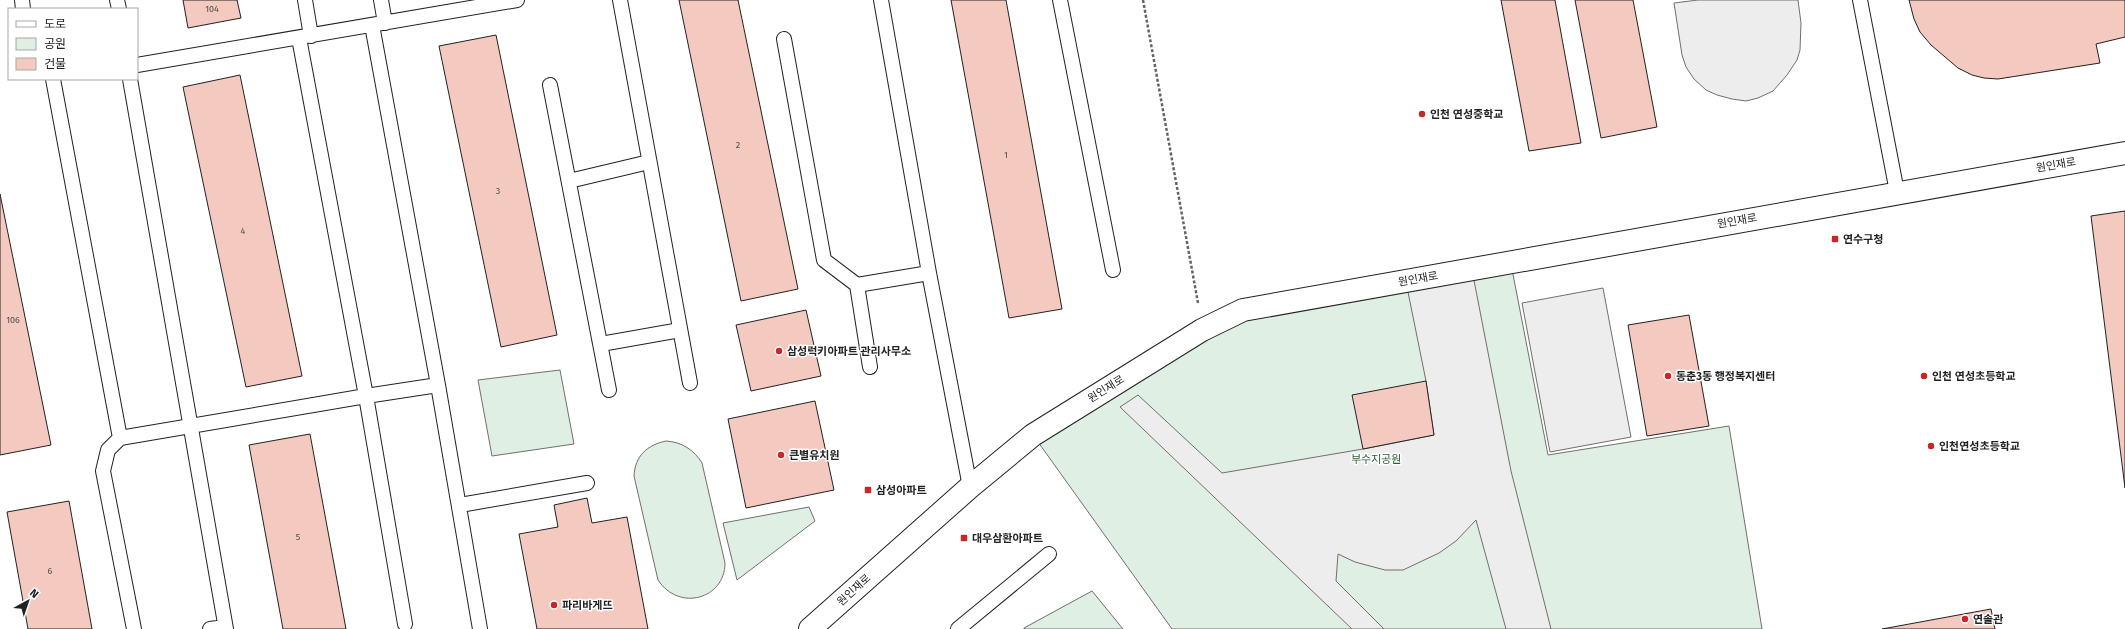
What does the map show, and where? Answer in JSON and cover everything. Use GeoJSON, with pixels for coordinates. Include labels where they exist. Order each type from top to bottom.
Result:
{"type":"FeatureCollection","features":[{"type":"Feature","properties":{"kind":"main road","name":"원인재로"},"geometry":{"type":"LineString","coordinates":[[810,629],[970,487],[1033,435],[1202,330],[1243,310],[1511,264],[1897,192],[2125,153]]}},
{"type":"Feature","properties":{"kind":"lane"},"geometry":{"type":"LineString","coordinates":[[305,0],[305,37],[405,624]]}},
{"type":"Feature","properties":{"kind":"lane"},"geometry":{"type":"LineString","coordinates":[[381,0],[379,24],[438,385],[460,505],[480,629]]}},
{"type":"Feature","properties":{"kind":"lane"},"geometry":{"type":"LineString","coordinates":[[138,65],[517,0]]}},
{"type":"Feature","properties":{"kind":"lane"},"geometry":{"type":"LineString","coordinates":[[620,0],[690,383]]}},
{"type":"Feature","properties":{"kind":"lane"},"geometry":{"type":"LineString","coordinates":[[880,0],[929,272],[970,487]]}},
{"type":"Feature","properties":{"kind":"lane"},"geometry":{"type":"LineString","coordinates":[[1060,0],[1113,270]]}},
{"type":"Feature","properties":{"kind":"lane"},"geometry":{"type":"LineString","coordinates":[[1860,0],[1897,192]]}},
{"type":"Feature","properties":{"kind":"lane"},"geometry":{"type":"LineString","coordinates":[[784,39],[824,260],[857,285],[870,367]]}},
{"type":"Feature","properties":{"kind":"lane"},"geometry":{"type":"LineString","coordinates":[[53,80],[120,438]]}},
{"type":"Feature","properties":{"kind":"lane"},"geometry":{"type":"LineString","coordinates":[[130,80],[225,628],[210,629]]}},
{"type":"Feature","properties":{"kind":"lane"},"geometry":{"type":"LineString","coordinates":[[550,85],[610,390]]}},
{"type":"Feature","properties":{"kind":"lane"},"geometry":{"type":"LineString","coordinates":[[569,181],[649,162]]}},
{"type":"Feature","properties":{"kind":"lane"},"geometry":{"type":"LineString","coordinates":[[857,285],[929,272]]}},
{"type":"Feature","properties":{"kind":"lane"},"geometry":{"type":"LineString","coordinates":[[600,344],[680,330]]}},
{"type":"Feature","properties":{"kind":"lane"},"geometry":{"type":"LineString","coordinates":[[134,629],[103,471],[108,450],[120,438],[438,385]]}},
{"type":"Feature","properties":{"kind":"lane"},"geometry":{"type":"LineString","coordinates":[[460,505],[587,483]]}},
{"type":"Feature","properties":{"kind":"lane"},"geometry":{"type":"LineString","coordinates":[[958,629],[1049,554]]}},
{"type":"Feature","properties":{"kind":"path"},"geometry":{"type":"LineString","coordinates":[[1143,0],[1202,330]]}},
{"type":"Feature","properties":{"kind":"green space","name":"부수지공원"},"geometry":{"type":"Polygon","coordinates":[[[1511,264],[1548,455],[1729,426],[1762,629],[1172,629],[1033,435],[1202,330],[1511,264]]]}},
{"type":"Feature","properties":{"kind":"green space"},"geometry":{"type":"Polygon","coordinates":[[[560,370],[574,444],[492,456],[478,380],[560,370]]]}},
{"type":"Feature","properties":{"kind":"green space"},"geometry":{"type":"Polygon","coordinates":[[[666,441],[677,443],[687,448],[695,454],[702,463],[725,563],[723,575],[717,585],[709,593],[699,597],[688,598],[677,596],[667,590],[658,580],[634,476],[637,463],[643,452],[653,445],[666,441]]]}},
{"type":"Feature","properties":{"kind":"green space"},"geometry":{"type":"Polygon","coordinates":[[[809,507],[815,521],[737,580],[723,523],[809,507]]]}},
{"type":"Feature","properties":{"kind":"green space"},"geometry":{"type":"Polygon","coordinates":[[[1092,591],[1123,629],[1024,629],[1024,628],[1092,591]]]}},
{"type":"Feature","properties":{"kind":"shaded area"},"geometry":{"type":"Polygon","coordinates":[[[1698,0],[1798,0],[1801,23],[1800,50],[1797,60],[1787,75],[1773,91],[1758,98],[1746,101],[1732,99],[1706,90],[1694,79],[1686,67],[1682,55],[1674,3],[1698,0]]]}},
{"type":"Feature","properties":{"kind":"shaded area"},"geometry":{"type":"Polygon","coordinates":[[[1472,270],[1511,471],[1551,629],[1506,629],[1476,520],[1456,541],[1439,553],[1403,570],[1385,570],[1355,562],[1338,554],[1336,581],[1384,629],[1352,629],[1120,407],[1138,395],[1222,473],[1363,449],[1434,435],[1426,381],[1407,287],[1472,270]]]}},
{"type":"Feature","properties":{"kind":"shaded area"},"geometry":{"type":"Polygon","coordinates":[[[1603,288],[1631,437],[1550,452],[1522,303],[1603,288]]]}},
{"type":"Feature","properties":{"kind":"building"},"geometry":{"type":"Polygon","coordinates":[[[183,0],[237,0],[241,18],[188,28],[183,0]]]}},
{"type":"Feature","properties":{"kind":"building"},"geometry":{"type":"Polygon","coordinates":[[[679,0],[738,0],[798,289],[741,301],[679,0]]]}},
{"type":"Feature","properties":{"kind":"building"},"geometry":{"type":"Polygon","coordinates":[[[951,0],[1006,0],[1062,309],[1009,318],[951,0]]]}},
{"type":"Feature","properties":{"kind":"building"},"geometry":{"type":"Polygon","coordinates":[[[1501,0],[1555,0],[1581,143],[1529,151],[1501,0]]]}},
{"type":"Feature","properties":{"kind":"building"},"geometry":{"type":"Polygon","coordinates":[[[1575,0],[1633,0],[1657,127],[1601,138],[1575,0]]]}},
{"type":"Feature","properties":{"kind":"building"},"geometry":{"type":"Polygon","coordinates":[[[1909,0],[2125,0],[2125,37],[2096,44],[2100,63],[1998,79],[1984,78],[1972,75],[1958,68],[1931,45],[1920,32],[1914,19],[1909,0]]]}},
{"type":"Feature","properties":{"kind":"building"},"geometry":{"type":"Polygon","coordinates":[[[496,35],[557,335],[501,347],[439,46],[496,35]]]}},
{"type":"Feature","properties":{"kind":"building"},"geometry":{"type":"Polygon","coordinates":[[[240,75],[302,376],[246,387],[183,87],[240,75]]]}},
{"type":"Feature","properties":{"kind":"building"},"geometry":{"type":"Polygon","coordinates":[[[0,194],[51,445],[0,455],[0,194]]]}},
{"type":"Feature","properties":{"kind":"building"},"geometry":{"type":"Polygon","coordinates":[[[2125,211],[2125,488],[2091,216],[2125,211]]]}},
{"type":"Feature","properties":{"kind":"building","name":"삼성럭키아파트 관리사무소"},"geometry":{"type":"Polygon","coordinates":[[[806,310],[821,376],[751,391],[736,325],[806,310]]]}},
{"type":"Feature","properties":{"kind":"building","name":"동춘3동 행정복지센터"},"geometry":{"type":"Polygon","coordinates":[[[1689,315],[1709,426],[1647,436],[1628,325],[1689,315]]]}},
{"type":"Feature","properties":{"kind":"building"},"geometry":{"type":"Polygon","coordinates":[[[1426,381],[1434,435],[1363,449],[1352,395],[1426,381]]]}},
{"type":"Feature","properties":{"kind":"building","name":"큰별유치원"},"geometry":{"type":"Polygon","coordinates":[[[815,401],[834,490],[746,508],[728,419],[815,401]]]}},
{"type":"Feature","properties":{"kind":"building"},"geometry":{"type":"Polygon","coordinates":[[[310,434],[346,629],[283,629],[249,445],[310,434]]]}},
{"type":"Feature","properties":{"kind":"building"},"geometry":{"type":"Polygon","coordinates":[[[587,498],[592,523],[627,517],[648,629],[537,629],[519,534],[558,527],[554,505],[587,498]]]}},
{"type":"Feature","properties":{"kind":"building"},"geometry":{"type":"Polygon","coordinates":[[[69,501],[92,629],[28,629],[7,512],[69,501]]]}},
{"type":"Feature","properties":{"kind":"building","name":"연솔관"},"geometry":{"type":"Polygon","coordinates":[[[1991,609],[1995,629],[1882,629],[1991,609]]]}},
{"type":"Feature","properties":{"kind":"place","name":"인천 연성중학교"},"geometry":{"type":"Point","coordinates":[1422,114]}},
{"type":"Feature","properties":{"kind":"place","name":"연수구청"},"geometry":{"type":"Point","coordinates":[1835,239]}},
{"type":"Feature","properties":{"kind":"place","name":"삼성럭키아파트 관리사무소"},"geometry":{"type":"Point","coordinates":[779,351]}},
{"type":"Feature","properties":{"kind":"place","name":"동춘3동 행정복지센터"},"geometry":{"type":"Point","coordinates":[1668,376]}},
{"type":"Feature","properties":{"kind":"place","name":"인천 연성초등학교"},"geometry":{"type":"Point","coordinates":[1924,376]}},
{"type":"Feature","properties":{"kind":"place","name":"인천연성초등학교"},"geometry":{"type":"Point","coordinates":[1931,446]}},
{"type":"Feature","properties":{"kind":"place","name":"큰별유치원"},"geometry":{"type":"Point","coordinates":[781,455]}},
{"type":"Feature","properties":{"kind":"place","name":"삼성아파트"},"geometry":{"type":"Point","coordinates":[868,490]}},
{"type":"Feature","properties":{"kind":"place","name":"대우삼환아파트"},"geometry":{"type":"Point","coordinates":[964,538]}},
{"type":"Feature","properties":{"kind":"place","name":"파리바게뜨"},"geometry":{"type":"Point","coordinates":[554,605]}},
{"type":"Feature","properties":{"kind":"place","name":"연솔관"},"geometry":{"type":"Point","coordinates":[1965,619]}}]}
